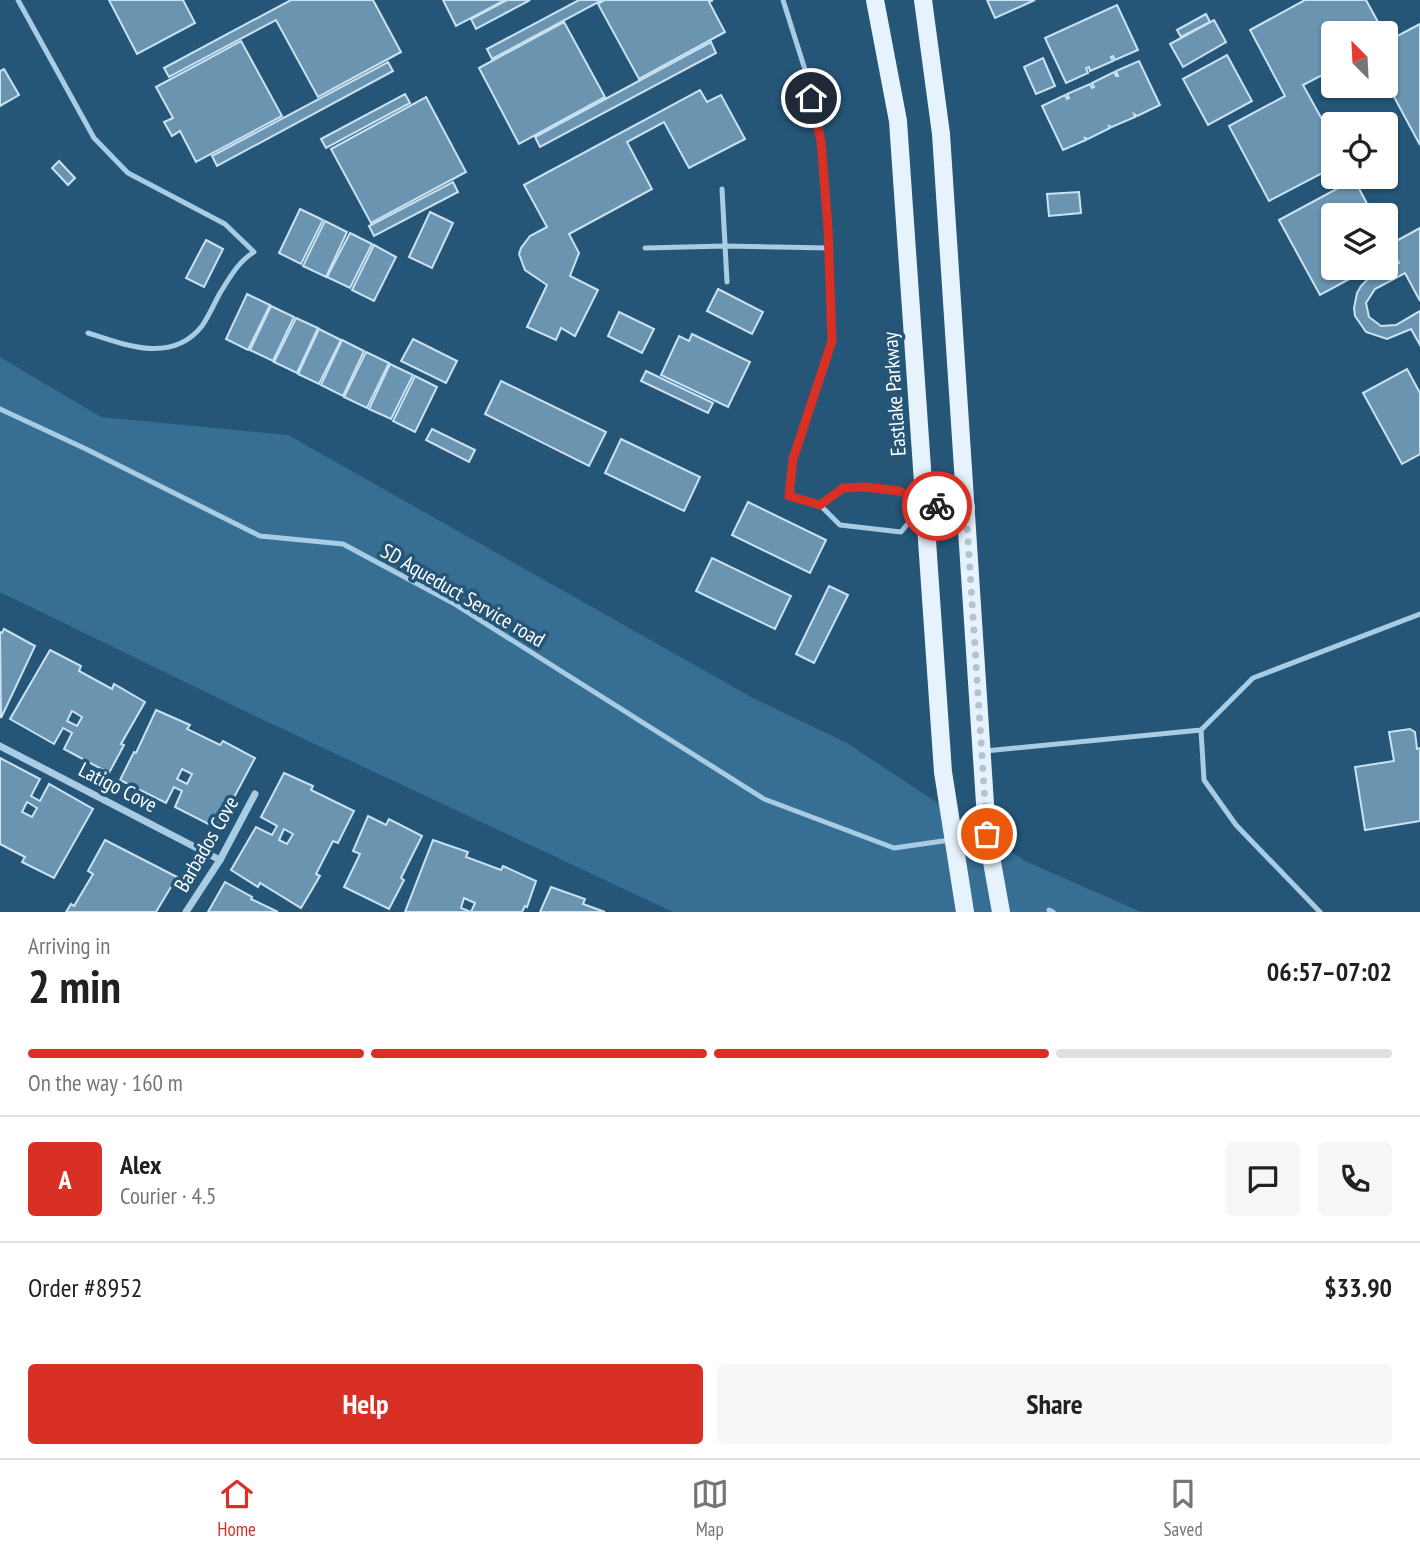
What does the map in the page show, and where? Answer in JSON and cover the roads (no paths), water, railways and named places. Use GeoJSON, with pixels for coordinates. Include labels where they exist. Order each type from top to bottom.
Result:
{"type":"FeatureCollection","features":[{"type":"Feature","properties":{"kind":"main road","name":"Eastlake Parkway"},"geometry":{"type":"LineString","coordinates":[[875,0],[898,121],[943,772],[965,912]]}},
{"type":"Feature","properties":{"kind":"main road"},"geometry":{"type":"LineString","coordinates":[[923,0],[941,134],[987,834],[1001,912]]}},
{"type":"Feature","properties":{"kind":"main road"},"geometry":{"type":"LineString","coordinates":[[923,505],[966,508]]}},
{"type":"Feature","properties":{"kind":"street","name":"Latigo Cove"},"geometry":{"type":"LineString","coordinates":[[0,746],[220,860]]}},
{"type":"Feature","properties":{"kind":"street","name":"Barbados Cove"},"geometry":{"type":"LineString","coordinates":[[186,912],[220,860],[255,794]]}},
{"type":"Feature","properties":{"kind":"lane"},"geometry":{"type":"LineString","coordinates":[[18,0],[94,138],[128,173],[225,224],[254,252],[232,272],[202,326],[188,340],[153,349],[135,349],[88,333]]}},
{"type":"Feature","properties":{"kind":"lane"},"geometry":{"type":"LineString","coordinates":[[783,0],[807,76],[821,141],[830,248],[832,341],[793,459],[789,496],[820,505],[840,525],[901,532],[923,505],[900,491],[865,487],[843,488],[820,505]]}},
{"type":"Feature","properties":{"kind":"lane"},"geometry":{"type":"LineString","coordinates":[[722,189],[727,282]]}},
{"type":"Feature","properties":{"kind":"lane"},"geometry":{"type":"LineString","coordinates":[[645,248],[830,248]]}},
{"type":"Feature","properties":{"kind":"lane","name":"SD Aqueduct Service road"},"geometry":{"type":"LineString","coordinates":[[0,409],[260,536],[343,544],[453,603],[764,799],[894,848],[953,840]]}},
{"type":"Feature","properties":{"kind":"lane"},"geometry":{"type":"LineString","coordinates":[[982,752],[1201,730],[1253,678],[1420,614]]}},
{"type":"Feature","properties":{"kind":"lane"},"geometry":{"type":"LineString","coordinates":[[1201,730],[1204,780],[1236,825],[1320,912]]}}]}
